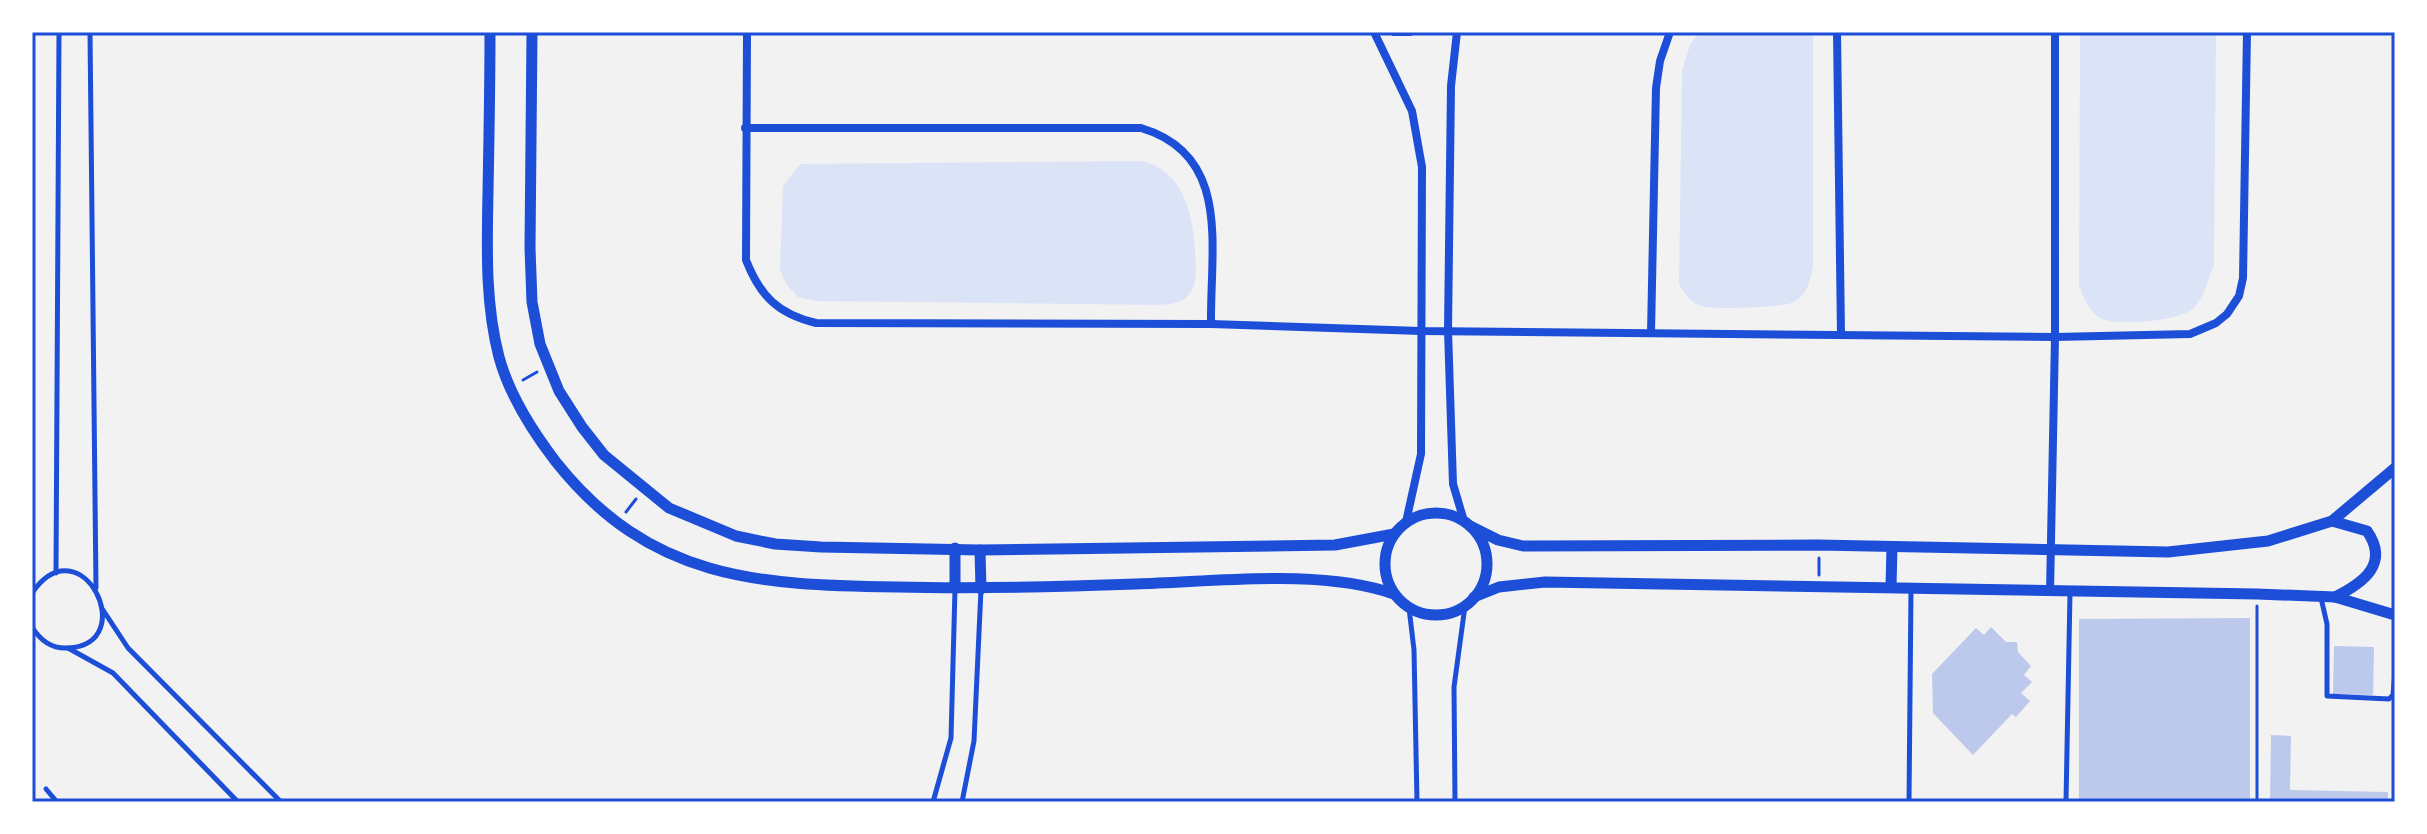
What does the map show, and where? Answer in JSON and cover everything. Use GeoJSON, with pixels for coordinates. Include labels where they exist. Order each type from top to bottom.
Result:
{"type":"FeatureCollection","features":[{"type":"Feature","properties":{"kind":"street"},"geometry":{"type":"LineString","coordinates":[[490,32],[487,258],[490,312],[500,359],[511,387],[542,444],[574,484],[617,522],[660,550],[733,576],[822,586],[981,589],[1331,580],[1394,594]]}},
{"type":"Feature","properties":{"kind":"street"},"geometry":{"type":"LineString","coordinates":[[532,32],[532,302],[547,366],[582,427],[604,455],[644,490],[705,525],[775,544],[980,550],[1335,545],[1394,534]]}},
{"type":"Feature","properties":{"kind":"street"},"geometry":{"type":"LineString","coordinates":[[747,32],[746,260],[755,283],[772,304],[793,318],[816,323],[1211,324],[1421,331],[2055,337],[2190,334],[2216,323],[2239,296],[2245,255],[2247,32]]}},
{"type":"Feature","properties":{"kind":"street"},"geometry":{"type":"LineString","coordinates":[[1374,32],[1401,82],[1419,142],[1421,454],[1406,522]]}},
{"type":"Feature","properties":{"kind":"street"},"geometry":{"type":"LineString","coordinates":[[1394,32],[1410,32]]}},
{"type":"Feature","properties":{"kind":"street"},"geometry":{"type":"LineString","coordinates":[[1457,32],[1451,86],[1448,330],[1451,465],[1467,524],[1481,542],[1486,561],[1484,580],[1470,601]]}},
{"type":"Feature","properties":{"kind":"street"},"geometry":{"type":"LineString","coordinates":[[1651,333],[1656,88],[1660,61],[1670,32]]}},
{"type":"Feature","properties":{"kind":"street"},"geometry":{"type":"LineString","coordinates":[[1837,32],[1841,335]]}},
{"type":"Feature","properties":{"kind":"street"},"geometry":{"type":"LineString","coordinates":[[2050,592],[2055,337],[2055,32]]}},
{"type":"Feature","properties":{"kind":"street"},"geometry":{"type":"LineString","coordinates":[[745,128],[1141,128],[1163,135],[1192,158],[1205,181],[1209,205],[1211,324]]}},
{"type":"Feature","properties":{"kind":"street"},"geometry":{"type":"LineString","coordinates":[[2395,468],[2332,521],[2268,541],[2214,549],[2168,552],[1818,545],[1523,546],[1498,540],[1467,524],[1435,513],[1406,522],[1394,534],[1386,553],[1386,575],[1394,594],[1409,608],[1427,614],[1447,614],[1499,587],[1545,582],[2335,597],[2395,615]]}},
{"type":"Feature","properties":{"kind":"street"},"geometry":{"type":"LineString","coordinates":[[2332,521],[2367,531],[2377,554],[2373,569],[2363,583],[2335,597]]}},
{"type":"Feature","properties":{"kind":"street"},"geometry":{"type":"LineString","coordinates":[[1891,587],[1892,547]]}},
{"type":"Feature","properties":{"kind":"street"},"geometry":{"type":"LineString","coordinates":[[955,548],[955,588]]}},
{"type":"Feature","properties":{"kind":"street"},"geometry":{"type":"LineString","coordinates":[[980,550],[981,589]]}},
{"type":"Feature","properties":{"kind":"lane"},"geometry":{"type":"LineString","coordinates":[[56,573],[59,32]]}},
{"type":"Feature","properties":{"kind":"lane"},"geometry":{"type":"LineString","coordinates":[[90,32],[96,588],[103,610],[128,648],[281,802]]}},
{"type":"Feature","properties":{"kind":"lane"},"geometry":{"type":"LineString","coordinates":[[32,593],[46,578],[56,573],[78,575],[96,588]]}},
{"type":"Feature","properties":{"kind":"lane"},"geometry":{"type":"LineString","coordinates":[[933,802],[941,783],[951,738],[955,588]]}},
{"type":"Feature","properties":{"kind":"lane"},"geometry":{"type":"LineString","coordinates":[[1909,802],[1911,588]]}},
{"type":"Feature","properties":{"kind":"lane"},"geometry":{"type":"LineString","coordinates":[[962,802],[974,741],[981,589]]}},
{"type":"Feature","properties":{"kind":"lane"},"geometry":{"type":"LineString","coordinates":[[2066,802],[2070,592]]}},
{"type":"Feature","properties":{"kind":"lane"},"geometry":{"type":"LineString","coordinates":[[2321,597],[2327,624],[2327,696],[2389,699],[2393,695],[2395,671]]}},
{"type":"Feature","properties":{"kind":"lane"},"geometry":{"type":"LineString","coordinates":[[1455,802],[1454,687],[1470,601]]}},
{"type":"Feature","properties":{"kind":"lane"},"geometry":{"type":"LineString","coordinates":[[1409,608],[1414,650],[1417,802]]}},
{"type":"Feature","properties":{"kind":"lane"},"geometry":{"type":"LineString","coordinates":[[68,648],[79,646],[97,632],[103,610]]}},
{"type":"Feature","properties":{"kind":"lane"},"geometry":{"type":"LineString","coordinates":[[32,627],[45,642],[68,648],[113,673],[236,801]]}},
{"type":"Feature","properties":{"kind":"lane"},"geometry":{"type":"LineString","coordinates":[[46,789],[57,802]]}},
{"type":"Feature","properties":{"kind":"path"},"geometry":{"type":"LineString","coordinates":[[511,387],[547,366]]}},
{"type":"Feature","properties":{"kind":"path"},"geometry":{"type":"LineString","coordinates":[[617,522],[644,490]]}},
{"type":"Feature","properties":{"kind":"path"},"geometry":{"type":"LineString","coordinates":[[1818,545],[1819,586]]}},
{"type":"Feature","properties":{"kind":"path"},"geometry":{"type":"LineString","coordinates":[[2257,594],[2257,802]]}},
{"type":"Feature","properties":{"kind":"shaded area"},"geometry":{"type":"Polygon","coordinates":[[[1700,32],[1813,32],[1813,264],[1806,290],[1794,302],[1763,307],[1701,306],[1691,300],[1679,284],[1682,70],[1690,45],[1700,32]]]}},
{"type":"Feature","properties":{"kind":"shaded area"},"geometry":{"type":"Polygon","coordinates":[[[2080,32],[2216,32],[2214,265],[2199,301],[2184,314],[2145,321],[2106,320],[2091,311],[2079,285],[2080,32]]]}},
{"type":"Feature","properties":{"kind":"shaded area"},"geometry":{"type":"Polygon","coordinates":[[[1142,161],[1156,166],[1176,183],[1188,207],[1194,235],[1195,279],[1192,291],[1178,302],[1159,305],[815,301],[798,297],[786,284],[780,270],[783,186],[800,164],[1142,161]]]}},
{"type":"Feature","properties":{"kind":"building"},"geometry":{"type":"Polygon","coordinates":[[[2250,618],[2250,802],[2079,802],[2079,619],[2250,618]]]}},
{"type":"Feature","properties":{"kind":"building"},"geometry":{"type":"Polygon","coordinates":[[[1991,627],[2006,642],[2017,642],[2018,652],[2031,666],[2024,675],[2032,682],[2021,693],[2030,701],[2016,717],[2012,714],[1973,755],[1933,713],[1932,674],[1976,628],[1984,635],[1991,627]]]}},
{"type":"Feature","properties":{"kind":"building"},"geometry":{"type":"Polygon","coordinates":[[[2334,646],[2374,647],[2373,695],[2333,694],[2334,646]]]}},
{"type":"Feature","properties":{"kind":"building"},"geometry":{"type":"Polygon","coordinates":[[[2271,735],[2291,736],[2290,790],[2388,792],[2388,802],[2270,802],[2271,735]]]}}]}
